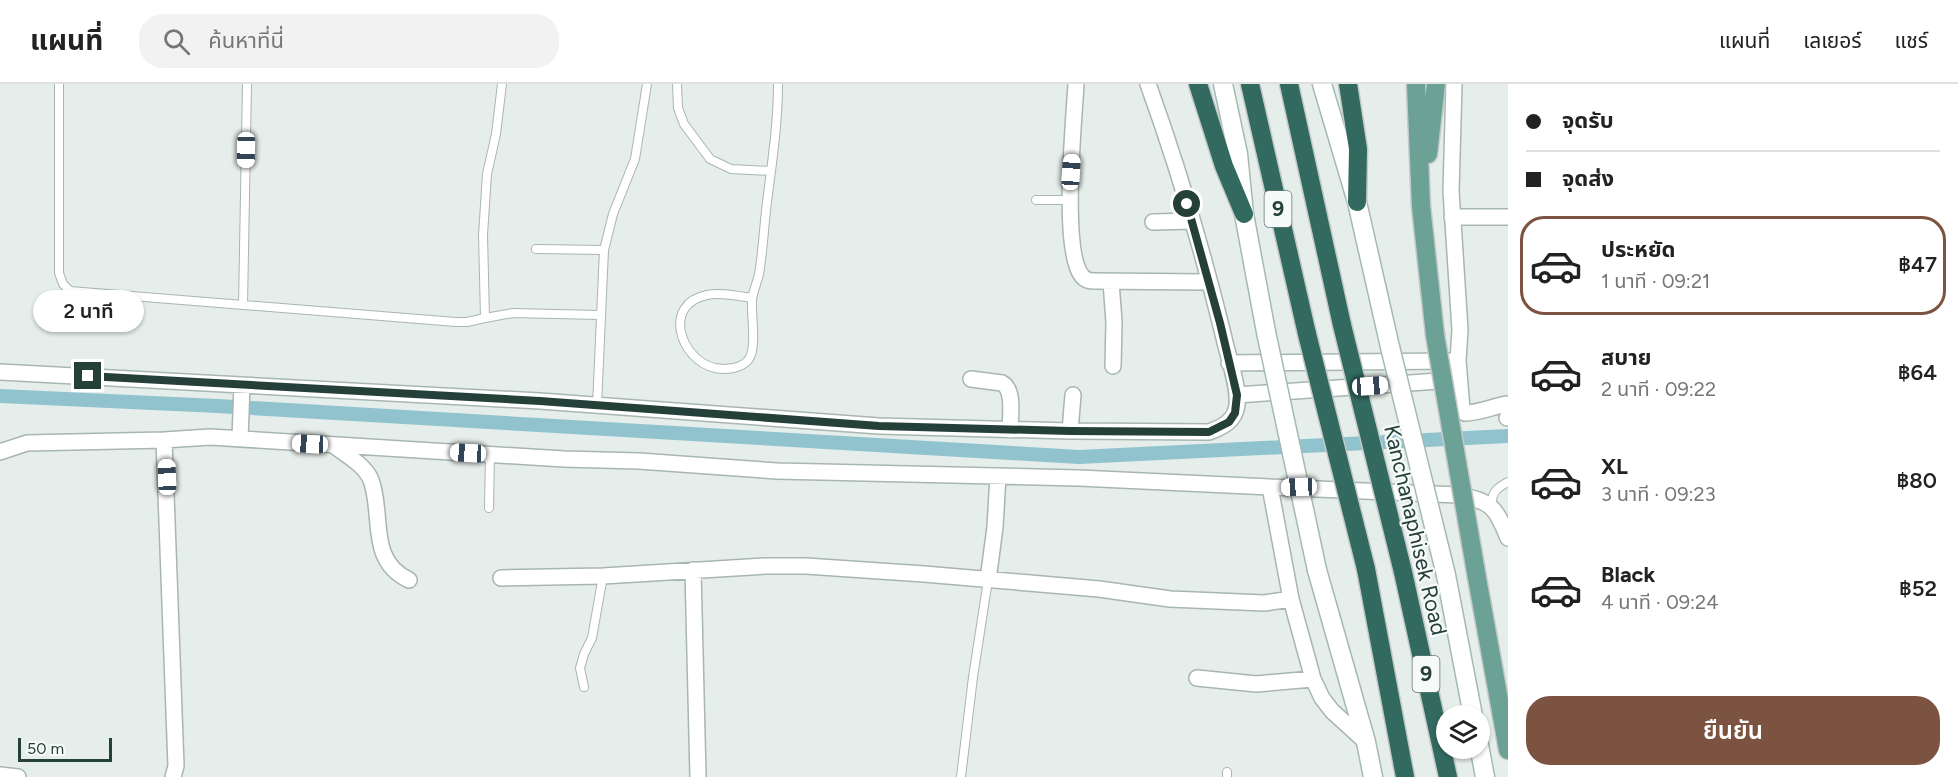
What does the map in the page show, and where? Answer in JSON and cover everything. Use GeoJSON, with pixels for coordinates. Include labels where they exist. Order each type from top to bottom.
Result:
{"type":"FeatureCollection","features":[{"type":"Feature","properties":{"kind":"highway"},"geometry":{"type":"LineString","coordinates":[[1198,84],[1224,166],[1244,214]]}},
{"type":"Feature","properties":{"kind":"highway","name":"9"},"geometry":{"type":"LineString","coordinates":[[1250,84],[1306,334],[1366,569],[1405,777]]}},
{"type":"Feature","properties":{"kind":"highway","name":"Kanchanaphisek Road"},"geometry":{"type":"LineString","coordinates":[[1289,84],[1342,325],[1403,572],[1448,777]]}},
{"type":"Feature","properties":{"kind":"highway"},"geometry":{"type":"LineString","coordinates":[[1348,84],[1358,149],[1357,202]]}},
{"type":"Feature","properties":{"kind":"main road"},"geometry":{"type":"LineString","coordinates":[[1223,84],[1238,154],[1244,214],[1266,332],[1317,570],[1366,741],[1373,777]]}},
{"type":"Feature","properties":{"kind":"main road"},"geometry":{"type":"LineString","coordinates":[[1322,84],[1357,202],[1446,575],[1471,705]]}},
{"type":"Feature","properties":{"kind":"main road"},"geometry":{"type":"LineString","coordinates":[[1416,84],[1421,206],[1435,335],[1508,750]]}},
{"type":"Feature","properties":{"kind":"main road"},"geometry":{"type":"LineString","coordinates":[[1421,206],[1436,84]]}},
{"type":"Feature","properties":{"kind":"main road"},"geometry":{"type":"LineString","coordinates":[[1482,759],[1485,777]]}},
{"type":"Feature","properties":{"kind":"street"},"geometry":{"type":"LineString","coordinates":[[1076,84],[1070,200],[1073,243],[1080,274],[1088,281],[1208,282]]}},
{"type":"Feature","properties":{"kind":"street"},"geometry":{"type":"LineString","coordinates":[[0,372],[242,389],[540,401],[879,426],[1209,432],[1229,422],[1235,413],[1237,395],[1178,169],[1148,84]]}},
{"type":"Feature","properties":{"kind":"street"},"geometry":{"type":"LineString","coordinates":[[1454,84],[1452,217],[1460,330],[1458,361],[1462,408],[1465,413],[1508,413]]}},
{"type":"Feature","properties":{"kind":"street"},"geometry":{"type":"LineString","coordinates":[[1452,217],[1508,217]]}},
{"type":"Feature","properties":{"kind":"street"},"geometry":{"type":"LineString","coordinates":[[1153,222],[1192,221]]}},
{"type":"Feature","properties":{"kind":"street"},"geometry":{"type":"LineString","coordinates":[[1111,282],[1114,322],[1113,366]]}},
{"type":"Feature","properties":{"kind":"street"},"geometry":{"type":"LineString","coordinates":[[1229,363],[1458,361]]}},
{"type":"Feature","properties":{"kind":"street"},"geometry":{"type":"LineString","coordinates":[[1237,395],[1459,379]]}},
{"type":"Feature","properties":{"kind":"street"},"geometry":{"type":"LineString","coordinates":[[971,380],[1006,385],[1009,392],[1010,430]]}},
{"type":"Feature","properties":{"kind":"street"},"geometry":{"type":"LineString","coordinates":[[241,433],[242,389]]}},
{"type":"Feature","properties":{"kind":"street"},"geometry":{"type":"LineString","coordinates":[[1070,431],[1073,395]]}},
{"type":"Feature","properties":{"kind":"street"},"geometry":{"type":"LineString","coordinates":[[0,452],[27,444],[165,440],[241,433],[333,445],[639,461],[777,471],[998,476],[1458,495],[1478,498],[1492,506],[1508,538]]}},
{"type":"Feature","properties":{"kind":"street"},"geometry":{"type":"LineString","coordinates":[[165,440],[176,766],[173,777]]}},
{"type":"Feature","properties":{"kind":"street"},"geometry":{"type":"LineString","coordinates":[[333,445],[370,478],[379,540],[384,555],[400,575],[410,580]]}},
{"type":"Feature","properties":{"kind":"street"},"geometry":{"type":"LineString","coordinates":[[988,580],[995,527],[998,476]]}},
{"type":"Feature","properties":{"kind":"street"},"geometry":{"type":"LineString","coordinates":[[1258,486],[1313,679],[1322,698],[1332,711],[1366,741]]}},
{"type":"Feature","properties":{"kind":"street"},"geometry":{"type":"LineString","coordinates":[[501,578],[603,576],[766,566],[806,566],[1099,589],[1170,600],[1264,603],[1291,599]]}},
{"type":"Feature","properties":{"kind":"street"},"geometry":{"type":"LineString","coordinates":[[693,570],[698,777]]}},
{"type":"Feature","properties":{"kind":"street"},"geometry":{"type":"LineString","coordinates":[[1197,678],[1256,684],[1313,679]]}},
{"type":"Feature","properties":{"kind":"street"},"geometry":{"type":"LineString","coordinates":[[0,776],[18,777]]}},
{"type":"Feature","properties":{"kind":"lane"},"geometry":{"type":"LineString","coordinates":[[59,84],[59,273],[63,284],[70,291],[456,322],[513,314],[599,315]]}},
{"type":"Feature","properties":{"kind":"lane"},"geometry":{"type":"LineString","coordinates":[[243,305],[247,84]]}},
{"type":"Feature","properties":{"kind":"lane"},"geometry":{"type":"LineString","coordinates":[[484,318],[483,235],[486,194],[502,84]]}},
{"type":"Feature","properties":{"kind":"lane"},"geometry":{"type":"LineString","coordinates":[[597,406],[599,315],[604,250],[613,214],[635,159],[647,84]]}},
{"type":"Feature","properties":{"kind":"lane"},"geometry":{"type":"LineString","coordinates":[[677,84],[678,108],[684,124],[710,159],[731,169],[771,171]]}},
{"type":"Feature","properties":{"kind":"lane"},"geometry":{"type":"LineString","coordinates":[[752,298],[706,295],[692,301],[685,307],[680,318],[683,340],[688,350],[703,364],[722,369],[743,365],[749,359],[752,340],[752,298],[758,275],[771,171],[778,84]]}},
{"type":"Feature","properties":{"kind":"lane"},"geometry":{"type":"LineString","coordinates":[[1036,200],[1070,200]]}},
{"type":"Feature","properties":{"kind":"lane"},"geometry":{"type":"LineString","coordinates":[[536,249],[604,250]]}},
{"type":"Feature","properties":{"kind":"lane"},"geometry":{"type":"LineString","coordinates":[[489,508],[490,454]]}},
{"type":"Feature","properties":{"kind":"lane"},"geometry":{"type":"LineString","coordinates":[[1492,506],[1492,496],[1496,489],[1508,482]]}},
{"type":"Feature","properties":{"kind":"lane"},"geometry":{"type":"LineString","coordinates":[[584,687],[580,668],[592,638],[603,576]]}},
{"type":"Feature","properties":{"kind":"lane"},"geometry":{"type":"LineString","coordinates":[[961,777],[988,580]]}},
{"type":"Feature","properties":{"kind":"waterway"},"geometry":{"type":"LineString","coordinates":[[0,396],[218,406],[1079,457],[1508,436]]}},
{"type":"Feature","properties":{"kind":"route"},"geometry":{"type":"LineString","coordinates":[[88,376],[540,401],[879,426],[1209,432],[1229,422],[1235,413],[1237,395],[1187,204]]}}]}
